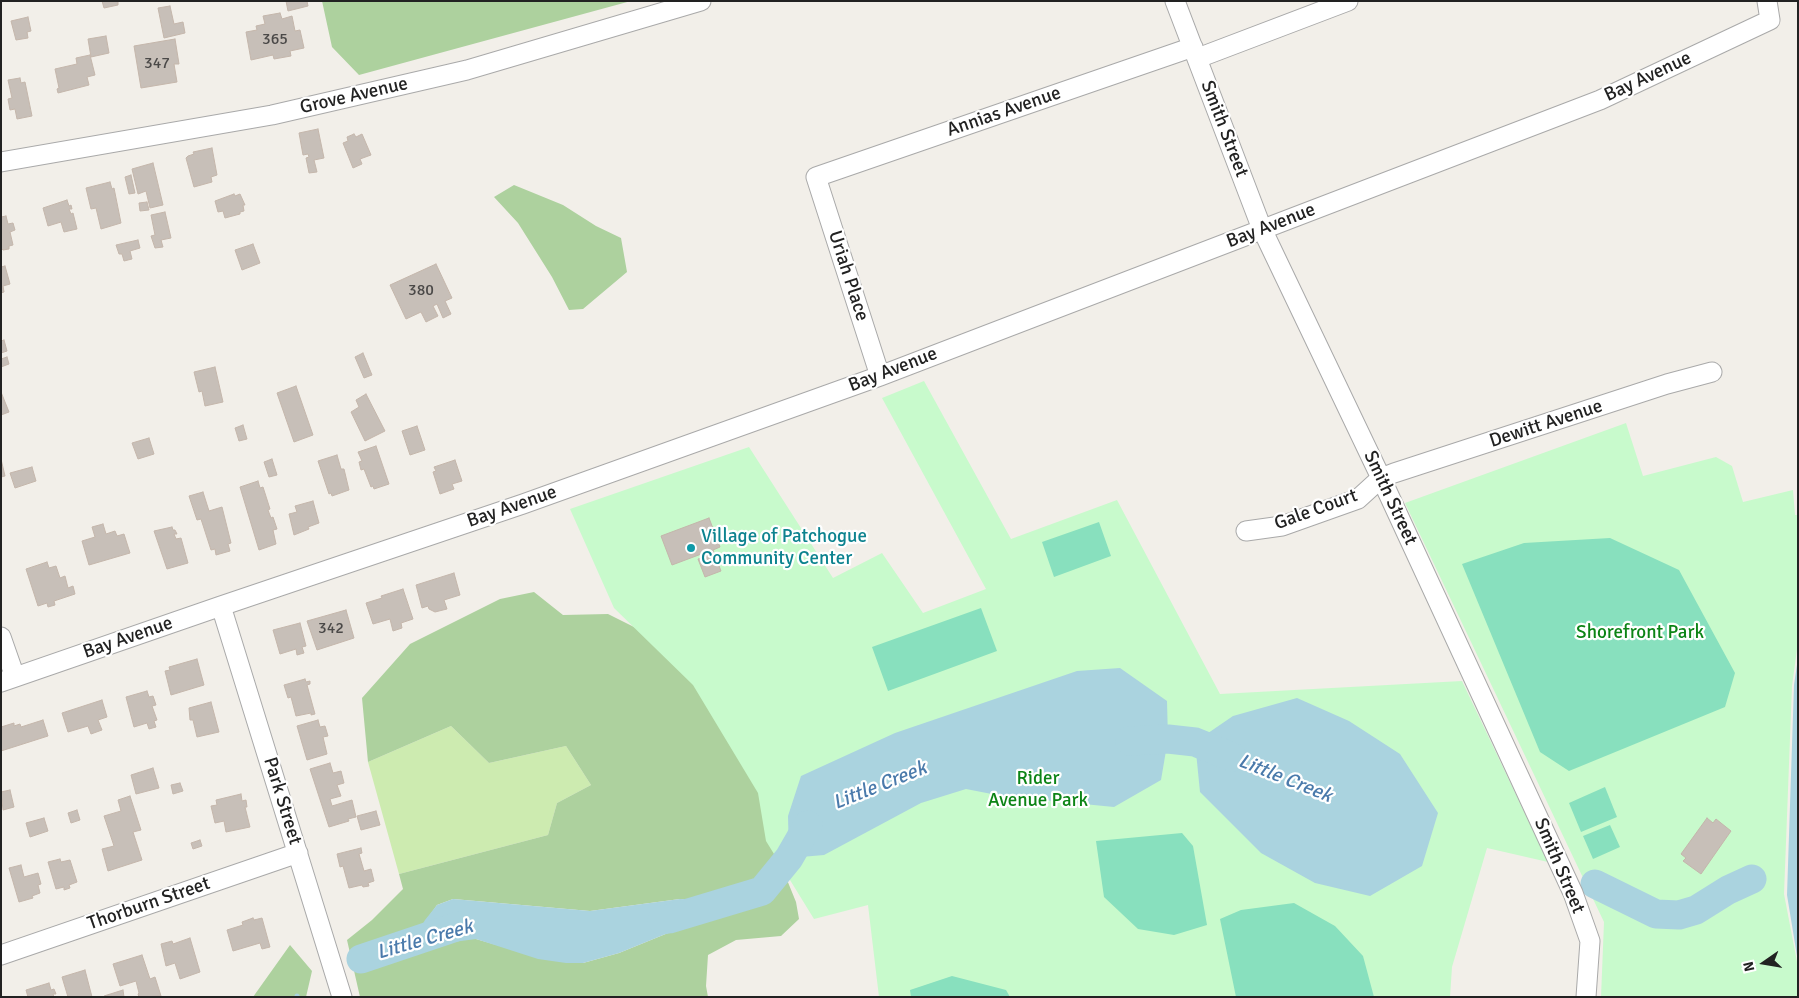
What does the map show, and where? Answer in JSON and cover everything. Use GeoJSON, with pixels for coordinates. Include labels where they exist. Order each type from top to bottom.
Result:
{"type":"FeatureCollection","features":[{"type":"Feature","properties":{"kind":"street","name":"Grove Avenue"},"geometry":{"type":"LineString","coordinates":[[1,162],[272,115],[467,70],[701,1]]}},
{"type":"Feature","properties":{"kind":"street","name":"Smith Street"},"geometry":{"type":"LineString","coordinates":[[1175,1],[1262,229],[1381,478],[1573,893],[1590,941],[1586,997]]}},
{"type":"Feature","properties":{"kind":"street","name":"Annias Avenue"},"geometry":{"type":"LineString","coordinates":[[816,177],[1348,1]]}},
{"type":"Feature","properties":{"kind":"street","name":"Bay Avenue"},"geometry":{"type":"LineString","coordinates":[[8,680],[523,504],[880,376],[1600,100],[1768,10]]}},
{"type":"Feature","properties":{"kind":"street","name":"Uriah Place"},"geometry":{"type":"LineString","coordinates":[[816,177],[880,376]]}},
{"type":"Feature","properties":{"kind":"street","name":"Dewitt Avenue"},"geometry":{"type":"LineString","coordinates":[[1381,478],[1668,384],[1712,372]]}},
{"type":"Feature","properties":{"kind":"street","name":"Gale Court"},"geometry":{"type":"LineString","coordinates":[[1246,531],[1282,526],[1358,498],[1381,478]]}},
{"type":"Feature","properties":{"kind":"street","name":"Park Street"},"geometry":{"type":"LineString","coordinates":[[220,606],[342,997]]}},
{"type":"Feature","properties":{"kind":"street"},"geometry":{"type":"LineString","coordinates":[[1,637],[8,680]]}},
{"type":"Feature","properties":{"kind":"street","name":"Thorburn Street"},"geometry":{"type":"LineString","coordinates":[[1,955],[298,853]]}},
{"type":"Feature","properties":{"kind":"green space"},"geometry":{"type":"Polygon","coordinates":[[[322,1],[631,1],[359,75],[332,47],[322,1]]]}},
{"type":"Feature","properties":{"kind":"green space"},"geometry":{"type":"Polygon","coordinates":[[[514,185],[563,205],[596,226],[621,238],[627,272],[583,309],[569,310],[552,277],[518,223],[494,197],[514,185]]]}},
{"type":"Feature","properties":{"kind":"green space","name":"Rider Avenue Park"},"geometry":{"type":"Polygon","coordinates":[[[924,381],[1011,539],[1117,500],[1220,694],[1462,681],[1548,862],[1487,848],[1452,967],[1450,997],[879,997],[868,905],[814,919],[766,841],[758,793],[693,685],[614,608],[570,509],[749,447],[833,578],[882,553],[923,613],[986,589],[882,398],[924,381]]]}},
{"type":"Feature","properties":{"kind":"green space","name":"Shorefront Park"},"geometry":{"type":"Polygon","coordinates":[[[1626,423],[1643,476],[1716,457],[1732,466],[1743,502],[1793,490],[1795,515],[1798,515],[1798,642],[1792,686],[1784,894],[1798,967],[1798,997],[1601,997],[1604,922],[1405,503],[1626,423]]]}},
{"type":"Feature","properties":{"kind":"green space"},"geometry":{"type":"Polygon","coordinates":[[[1099,522],[1111,556],[1054,577],[1042,542],[1099,522]]]}},
{"type":"Feature","properties":{"kind":"green space"},"geometry":{"type":"Polygon","coordinates":[[[1610,538],[1679,570],[1735,673],[1725,707],[1569,771],[1540,752],[1462,564],[1524,543],[1610,538]]]}},
{"type":"Feature","properties":{"kind":"green space"},"geometry":{"type":"Polygon","coordinates":[[[534,592],[563,615],[608,614],[664,642],[698,678],[763,796],[772,843],[796,902],[799,919],[781,936],[736,940],[708,955],[706,986],[708,997],[360,997],[347,940],[372,920],[403,889],[399,874],[548,835],[557,803],[591,785],[566,746],[489,763],[451,726],[368,762],[362,698],[410,644],[500,599],[534,592]],[[453,899],[437,905],[418,932],[476,939],[507,948],[583,963],[619,953],[695,922],[704,900],[680,899],[590,911],[453,899]]]}},
{"type":"Feature","properties":{"kind":"green space"},"geometry":{"type":"Polygon","coordinates":[[[981,608],[997,651],[888,691],[872,647],[981,608]]]}},
{"type":"Feature","properties":{"kind":"green space"},"geometry":{"type":"Polygon","coordinates":[[[451,726],[489,763],[566,746],[591,785],[557,803],[548,835],[399,874],[368,762],[451,726]]]}},
{"type":"Feature","properties":{"kind":"green space"},"geometry":{"type":"Polygon","coordinates":[[[1605,787],[1617,817],[1581,832],[1569,803],[1605,787]]]}},
{"type":"Feature","properties":{"kind":"green space"},"geometry":{"type":"Polygon","coordinates":[[[1610,825],[1620,847],[1593,859],[1583,836],[1610,825]]]}},
{"type":"Feature","properties":{"kind":"green space"},"geometry":{"type":"Polygon","coordinates":[[[1182,833],[1193,846],[1207,925],[1174,935],[1138,929],[1104,897],[1096,841],[1182,833]]]}},
{"type":"Feature","properties":{"kind":"green space"},"geometry":{"type":"Polygon","coordinates":[[[1294,903],[1335,926],[1363,956],[1374,997],[1236,997],[1220,919],[1241,910],[1294,903]]]}},
{"type":"Feature","properties":{"kind":"green space"},"geometry":{"type":"Polygon","coordinates":[[[290,945],[312,971],[306,997],[253,997],[290,945]]]}},
{"type":"Feature","properties":{"kind":"green space"},"geometry":{"type":"Polygon","coordinates":[[[952,976],[1006,990],[1010,997],[911,997],[910,990],[952,976]]]}},
{"type":"Feature","properties":{"kind":"water"},"geometry":{"type":"Polygon","coordinates":[[[1798,658],[1798,962],[1787,895],[1794,685],[1798,658]]]}},
{"type":"Feature","properties":{"kind":"water"},"geometry":{"type":"Polygon","coordinates":[[[1120,668],[1167,701],[1168,739],[1161,780],[1114,807],[1002,796],[966,789],[921,803],[824,855],[789,858],[788,816],[801,776],[895,733],[1077,671],[1120,668]]]}},
{"type":"Feature","properties":{"kind":"water"},"geometry":{"type":"Polygon","coordinates":[[[1297,698],[1349,721],[1400,754],[1438,813],[1422,866],[1370,896],[1315,883],[1261,853],[1200,792],[1195,742],[1233,716],[1297,698]]]}},
{"type":"Feature","properties":{"kind":"water"},"geometry":{"type":"Polygon","coordinates":[[[453,899],[590,911],[680,899],[704,900],[695,922],[619,953],[583,963],[566,963],[538,959],[476,939],[423,946],[418,932],[425,920],[437,905],[453,899]]]}},
{"type":"Feature","properties":{"kind":"building"},"geometry":{"type":"Polygon","coordinates":[[[102,1],[118,1],[118,5],[104,8],[102,1]]]}},
{"type":"Feature","properties":{"kind":"building"},"geometry":{"type":"Polygon","coordinates":[[[286,1],[307,1],[308,6],[288,11],[286,1]]]}},
{"type":"Feature","properties":{"kind":"building"},"geometry":{"type":"Polygon","coordinates":[[[170,6],[174,24],[183,22],[185,33],[164,38],[158,8],[170,6]]]}},
{"type":"Feature","properties":{"kind":"building"},"geometry":{"type":"Polygon","coordinates":[[[280,13],[282,19],[292,16],[295,31],[300,30],[304,48],[290,51],[291,56],[274,59],[273,55],[251,60],[246,32],[257,30],[256,26],[265,24],[263,16],[280,13]]]}},
{"type":"Feature","properties":{"kind":"building"},"geometry":{"type":"Polygon","coordinates":[[[28,17],[31,31],[27,32],[28,38],[16,40],[11,21],[28,17]]]}},
{"type":"Feature","properties":{"kind":"building"},"geometry":{"type":"Polygon","coordinates":[[[106,36],[109,53],[91,57],[88,39],[106,36]]]}},
{"type":"Feature","properties":{"kind":"building"},"geometry":{"type":"Polygon","coordinates":[[[175,39],[179,64],[174,64],[177,82],[141,88],[134,46],[175,39]]]}},
{"type":"Feature","properties":{"kind":"building"},"geometry":{"type":"Polygon","coordinates":[[[90,55],[95,75],[87,77],[89,85],[58,93],[57,89],[59,88],[55,69],[77,64],[76,58],[90,55]]]}},
{"type":"Feature","properties":{"kind":"building"},"geometry":{"type":"Polygon","coordinates":[[[20,78],[21,83],[25,82],[32,116],[17,119],[15,109],[10,110],[8,99],[12,98],[8,80],[20,78]]]}},
{"type":"Feature","properties":{"kind":"building"},"geometry":{"type":"Polygon","coordinates":[[[318,129],[324,158],[314,160],[317,172],[309,173],[306,158],[309,157],[308,154],[303,155],[299,133],[318,129]]]}},
{"type":"Feature","properties":{"kind":"building"},"geometry":{"type":"Polygon","coordinates":[[[354,134],[356,137],[362,134],[371,155],[360,159],[362,164],[353,168],[343,143],[348,141],[347,137],[354,134]]]}},
{"type":"Feature","properties":{"kind":"building"},"geometry":{"type":"Polygon","coordinates":[[[212,148],[217,175],[211,177],[212,182],[194,187],[186,158],[194,154],[193,152],[212,148]]]}},
{"type":"Feature","properties":{"kind":"building"},"geometry":{"type":"Polygon","coordinates":[[[153,163],[163,205],[150,208],[146,191],[138,194],[132,169],[153,163]]]}},
{"type":"Feature","properties":{"kind":"building"},"geometry":{"type":"Polygon","coordinates":[[[131,175],[135,193],[129,194],[125,177],[131,175]]]}},
{"type":"Feature","properties":{"kind":"building"},"geometry":{"type":"Polygon","coordinates":[[[110,182],[112,189],[114,188],[121,223],[101,229],[96,208],[91,209],[86,188],[110,182]]]}},
{"type":"Feature","properties":{"kind":"building"},"geometry":{"type":"Polygon","coordinates":[[[234,194],[235,196],[240,194],[245,205],[243,205],[244,211],[225,218],[223,211],[218,212],[215,201],[234,194]]]}},
{"type":"Feature","properties":{"kind":"building"},"geometry":{"type":"Polygon","coordinates":[[[67,200],[69,206],[71,205],[72,209],[69,209],[71,214],[73,213],[77,229],[64,232],[61,222],[48,226],[43,208],[67,200]]]}},
{"type":"Feature","properties":{"kind":"building"},"geometry":{"type":"Polygon","coordinates":[[[147,202],[149,210],[140,211],[139,203],[147,202]]]}},
{"type":"Feature","properties":{"kind":"building"},"geometry":{"type":"Polygon","coordinates":[[[165,212],[171,238],[161,240],[163,247],[155,248],[151,236],[155,235],[151,215],[165,212]]]}},
{"type":"Feature","properties":{"kind":"building"},"geometry":{"type":"Polygon","coordinates":[[[6,216],[8,224],[13,223],[15,230],[10,232],[13,245],[9,246],[9,249],[3,250],[1,248],[1,217],[6,216]]]}},
{"type":"Feature","properties":{"kind":"building"},"geometry":{"type":"Polygon","coordinates":[[[138,240],[140,248],[130,251],[132,259],[124,261],[116,245],[138,240]]]}},
{"type":"Feature","properties":{"kind":"building"},"geometry":{"type":"Polygon","coordinates":[[[253,244],[260,263],[242,270],[235,250],[253,244]]]}},
{"type":"Feature","properties":{"kind":"building"},"geometry":{"type":"Polygon","coordinates":[[[436,264],[452,298],[445,301],[451,314],[443,318],[437,304],[433,306],[438,316],[426,322],[421,312],[406,319],[390,285],[436,264]]]}},
{"type":"Feature","properties":{"kind":"building"},"geometry":{"type":"Polygon","coordinates":[[[5,266],[10,284],[3,286],[4,292],[1,293],[1,267],[5,266]]]}},
{"type":"Feature","properties":{"kind":"building"},"geometry":{"type":"Polygon","coordinates":[[[4,340],[7,351],[1,353],[1,341],[4,340]]]}},
{"type":"Feature","properties":{"kind":"building"},"geometry":{"type":"Polygon","coordinates":[[[363,353],[372,375],[364,378],[355,357],[363,353]]]}},
{"type":"Feature","properties":{"kind":"building"},"geometry":{"type":"Polygon","coordinates":[[[7,357],[9,364],[1,367],[1,359],[7,357]]]}},
{"type":"Feature","properties":{"kind":"building"},"geometry":{"type":"Polygon","coordinates":[[[215,367],[223,402],[205,406],[202,391],[199,392],[194,372],[215,367]]]}},
{"type":"Feature","properties":{"kind":"building"},"geometry":{"type":"Polygon","coordinates":[[[296,386],[313,435],[294,442],[277,393],[296,386]]]}},
{"type":"Feature","properties":{"kind":"building"},"geometry":{"type":"Polygon","coordinates":[[[1,392],[9,412],[1,415],[1,392]]]}},
{"type":"Feature","properties":{"kind":"building"},"geometry":{"type":"Polygon","coordinates":[[[366,394],[385,431],[365,441],[351,412],[359,407],[356,400],[366,394]]]}},
{"type":"Feature","properties":{"kind":"building"},"geometry":{"type":"Polygon","coordinates":[[[243,425],[247,439],[239,441],[235,428],[243,425]]]}},
{"type":"Feature","properties":{"kind":"building"},"geometry":{"type":"Polygon","coordinates":[[[417,426],[425,450],[410,455],[402,431],[417,426]]]}},
{"type":"Feature","properties":{"kind":"building"},"geometry":{"type":"Polygon","coordinates":[[[149,438],[154,454],[138,459],[132,443],[149,438]]]}},
{"type":"Feature","properties":{"kind":"building"},"geometry":{"type":"Polygon","coordinates":[[[376,446],[389,484],[374,489],[373,486],[371,487],[364,469],[361,470],[359,462],[362,461],[358,452],[376,446]]]}},
{"type":"Feature","properties":{"kind":"building"},"geometry":{"type":"Polygon","coordinates":[[[337,455],[341,469],[344,469],[349,490],[332,496],[331,493],[329,494],[318,461],[337,455]]]}},
{"type":"Feature","properties":{"kind":"building"},"geometry":{"type":"Polygon","coordinates":[[[1,459],[5,476],[1,477],[1,459]]]}},
{"type":"Feature","properties":{"kind":"building"},"geometry":{"type":"Polygon","coordinates":[[[272,459],[277,475],[269,477],[264,462],[272,459]]]}},
{"type":"Feature","properties":{"kind":"building"},"geometry":{"type":"Polygon","coordinates":[[[455,460],[462,481],[452,484],[454,489],[440,494],[433,472],[436,471],[434,467],[455,460]]]}},
{"type":"Feature","properties":{"kind":"building"},"geometry":{"type":"Polygon","coordinates":[[[32,467],[36,481],[15,488],[10,473],[32,467]]]}},
{"type":"Feature","properties":{"kind":"building"},"geometry":{"type":"Polygon","coordinates":[[[258,481],[260,488],[263,487],[270,509],[268,510],[271,518],[273,517],[277,529],[273,530],[276,544],[259,550],[240,487],[258,481]]]}},
{"type":"Feature","properties":{"kind":"building"},"geometry":{"type":"Polygon","coordinates":[[[203,492],[209,511],[222,507],[231,543],[228,544],[230,551],[216,555],[215,549],[211,550],[201,519],[197,520],[189,496],[203,492]]]}},
{"type":"Feature","properties":{"kind":"building"},"geometry":{"type":"Polygon","coordinates":[[[313,501],[319,523],[294,535],[289,514],[297,512],[295,506],[313,501]]]}},
{"type":"Feature","properties":{"kind":"building","name":"Village of Patchogue Community Center"},"geometry":{"type":"Polygon","coordinates":[[[709,518],[720,547],[713,550],[721,571],[705,577],[698,559],[705,557],[704,553],[672,565],[661,536],[709,518]]]}},
{"type":"Feature","properties":{"kind":"building"},"geometry":{"type":"Polygon","coordinates":[[[103,524],[106,534],[115,531],[117,536],[124,534],[130,553],[89,565],[82,541],[95,537],[92,527],[103,524]]]}},
{"type":"Feature","properties":{"kind":"building"},"geometry":{"type":"Polygon","coordinates":[[[172,527],[177,534],[174,534],[176,539],[181,538],[188,563],[167,569],[154,531],[172,527]]]}},
{"type":"Feature","properties":{"kind":"building"},"geometry":{"type":"Polygon","coordinates":[[[47,562],[49,568],[56,566],[60,578],[65,576],[68,588],[73,586],[75,594],[54,601],[55,605],[48,607],[47,603],[38,606],[26,569],[47,562]]]}},
{"type":"Feature","properties":{"kind":"building"},"geometry":{"type":"Polygon","coordinates":[[[454,573],[460,595],[444,600],[447,609],[435,612],[429,609],[428,606],[422,608],[416,585],[454,573]]]}},
{"type":"Feature","properties":{"kind":"building"},"geometry":{"type":"Polygon","coordinates":[[[403,589],[413,619],[401,623],[402,628],[393,631],[390,619],[373,624],[366,603],[403,589]]]}},
{"type":"Feature","properties":{"kind":"building"},"geometry":{"type":"Polygon","coordinates":[[[346,610],[354,638],[317,650],[307,621],[346,610]]]}},
{"type":"Feature","properties":{"kind":"building"},"geometry":{"type":"Polygon","coordinates":[[[300,623],[306,646],[302,647],[304,653],[297,655],[296,649],[280,654],[273,630],[300,623]]]}},
{"type":"Feature","properties":{"kind":"building"},"geometry":{"type":"Polygon","coordinates":[[[197,659],[204,685],[171,695],[165,671],[170,670],[169,667],[197,659]]]}},
{"type":"Feature","properties":{"kind":"building"},"geometry":{"type":"Polygon","coordinates":[[[305,679],[306,682],[310,681],[310,684],[307,685],[315,714],[296,716],[291,697],[288,698],[284,685],[305,679]]]}},
{"type":"Feature","properties":{"kind":"building"},"geometry":{"type":"Polygon","coordinates":[[[147,691],[149,697],[153,696],[156,705],[152,706],[157,720],[154,721],[156,727],[149,729],[147,723],[134,727],[126,697],[147,691]]]}},
{"type":"Feature","properties":{"kind":"building"},"geometry":{"type":"Polygon","coordinates":[[[102,700],[107,717],[98,720],[102,730],[91,734],[88,726],[68,732],[62,713],[102,700]]]}},
{"type":"Feature","properties":{"kind":"building"},"geometry":{"type":"Polygon","coordinates":[[[211,702],[219,732],[197,737],[193,720],[190,720],[189,708],[211,702]]]}},
{"type":"Feature","properties":{"kind":"building"},"geometry":{"type":"Polygon","coordinates":[[[43,720],[48,736],[1,751],[1,727],[14,723],[14,726],[20,724],[21,727],[43,720]]]}},
{"type":"Feature","properties":{"kind":"building"},"geometry":{"type":"Polygon","coordinates":[[[318,720],[320,727],[325,726],[328,736],[323,737],[327,754],[307,760],[297,726],[318,720]]]}},
{"type":"Feature","properties":{"kind":"building"},"geometry":{"type":"Polygon","coordinates":[[[330,763],[333,773],[341,771],[344,783],[337,785],[341,796],[330,799],[332,806],[352,800],[356,817],[329,827],[310,769],[330,763]]]}},
{"type":"Feature","properties":{"kind":"building"},"geometry":{"type":"Polygon","coordinates":[[[153,768],[159,788],[136,794],[131,775],[153,768]]]}},
{"type":"Feature","properties":{"kind":"building"},"geometry":{"type":"Polygon","coordinates":[[[180,783],[183,791],[173,794],[171,785],[180,783]]]}},
{"type":"Feature","properties":{"kind":"building"},"geometry":{"type":"Polygon","coordinates":[[[10,790],[14,807],[3,810],[1,792],[10,790]]]}},
{"type":"Feature","properties":{"kind":"building"},"geometry":{"type":"Polygon","coordinates":[[[241,794],[242,801],[246,800],[247,807],[245,807],[250,827],[226,832],[224,821],[215,823],[211,806],[217,805],[216,800],[241,794]]]}},
{"type":"Feature","properties":{"kind":"building"},"geometry":{"type":"Polygon","coordinates":[[[130,796],[141,830],[133,832],[142,860],[108,871],[102,849],[114,846],[104,816],[121,811],[118,800],[130,796]]]}},
{"type":"Feature","properties":{"kind":"building"},"geometry":{"type":"Polygon","coordinates":[[[77,810],[80,820],[71,823],[68,813],[77,810]]]}},
{"type":"Feature","properties":{"kind":"building"},"geometry":{"type":"Polygon","coordinates":[[[376,811],[380,825],[361,830],[357,816],[376,811]]]}},
{"type":"Feature","properties":{"kind":"building"},"geometry":{"type":"Polygon","coordinates":[[[44,818],[48,831],[30,837],[26,823],[44,818]]]}},
{"type":"Feature","properties":{"kind":"building"},"geometry":{"type":"Polygon","coordinates":[[[1707,818],[1713,823],[1716,819],[1731,831],[1701,874],[1683,861],[1686,858],[1681,854],[1707,818]]]}},
{"type":"Feature","properties":{"kind":"building"},"geometry":{"type":"Polygon","coordinates":[[[200,840],[202,846],[193,849],[191,843],[200,840]]]}},
{"type":"Feature","properties":{"kind":"building"},"geometry":{"type":"Polygon","coordinates":[[[361,848],[362,853],[359,854],[364,871],[371,869],[374,881],[368,883],[369,886],[363,887],[362,885],[349,888],[343,866],[340,867],[337,854],[361,848]]]}},
{"type":"Feature","properties":{"kind":"building"},"geometry":{"type":"Polygon","coordinates":[[[60,859],[61,862],[70,860],[77,882],[69,885],[70,888],[64,890],[64,887],[56,889],[48,862],[60,859]]]}},
{"type":"Feature","properties":{"kind":"building"},"geometry":{"type":"Polygon","coordinates":[[[21,865],[24,877],[38,873],[41,884],[38,885],[40,893],[32,896],[33,898],[19,902],[9,868],[21,865]]]}},
{"type":"Feature","properties":{"kind":"building"},"geometry":{"type":"Polygon","coordinates":[[[253,918],[254,920],[262,918],[270,947],[262,949],[260,943],[233,951],[227,930],[243,925],[242,922],[253,918]]]}},
{"type":"Feature","properties":{"kind":"building"},"geometry":{"type":"Polygon","coordinates":[[[190,938],[200,972],[180,979],[175,963],[166,966],[161,944],[172,941],[173,944],[190,938]]]}},
{"type":"Feature","properties":{"kind":"building"},"geometry":{"type":"Polygon","coordinates":[[[142,955],[150,979],[155,977],[161,996],[139,997],[136,981],[120,986],[113,964],[142,955]]]}},
{"type":"Feature","properties":{"kind":"building"},"geometry":{"type":"Polygon","coordinates":[[[85,970],[92,997],[68,997],[62,977],[85,970]]]}},
{"type":"Feature","properties":{"kind":"building"},"geometry":{"type":"Polygon","coordinates":[[[49,983],[51,990],[54,989],[56,994],[53,994],[54,997],[28,997],[26,990],[49,983]]]}},
{"type":"Feature","properties":{"kind":"building"},"geometry":{"type":"Polygon","coordinates":[[[123,990],[124,997],[104,997],[104,996],[123,990]]]}},
{"type":"Feature","properties":{"kind":"waterway","name":"Little Creek"},"geometry":{"type":"LineString","coordinates":[[1130,741],[1168,739],[1195,742],[1232,757]]}},
{"type":"Feature","properties":{"kind":"waterway","name":"Little Creek"},"geometry":{"type":"LineString","coordinates":[[662,920],[762,891],[789,858],[808,825]]}},
{"type":"Feature","properties":{"kind":"waterway","name":"Little Creek"},"geometry":{"type":"LineString","coordinates":[[1595,884],[1656,914],[1679,915],[1696,910],[1728,890],[1752,879]]}},
{"type":"Feature","properties":{"kind":"waterway","name":"Little Creek"},"geometry":{"type":"LineString","coordinates":[[361,959],[459,926]]}},
{"type":"Feature","properties":{"kind":"place","name":"Village of Patchogue Community Center"},"geometry":{"type":"Point","coordinates":[691,548]}}]}
